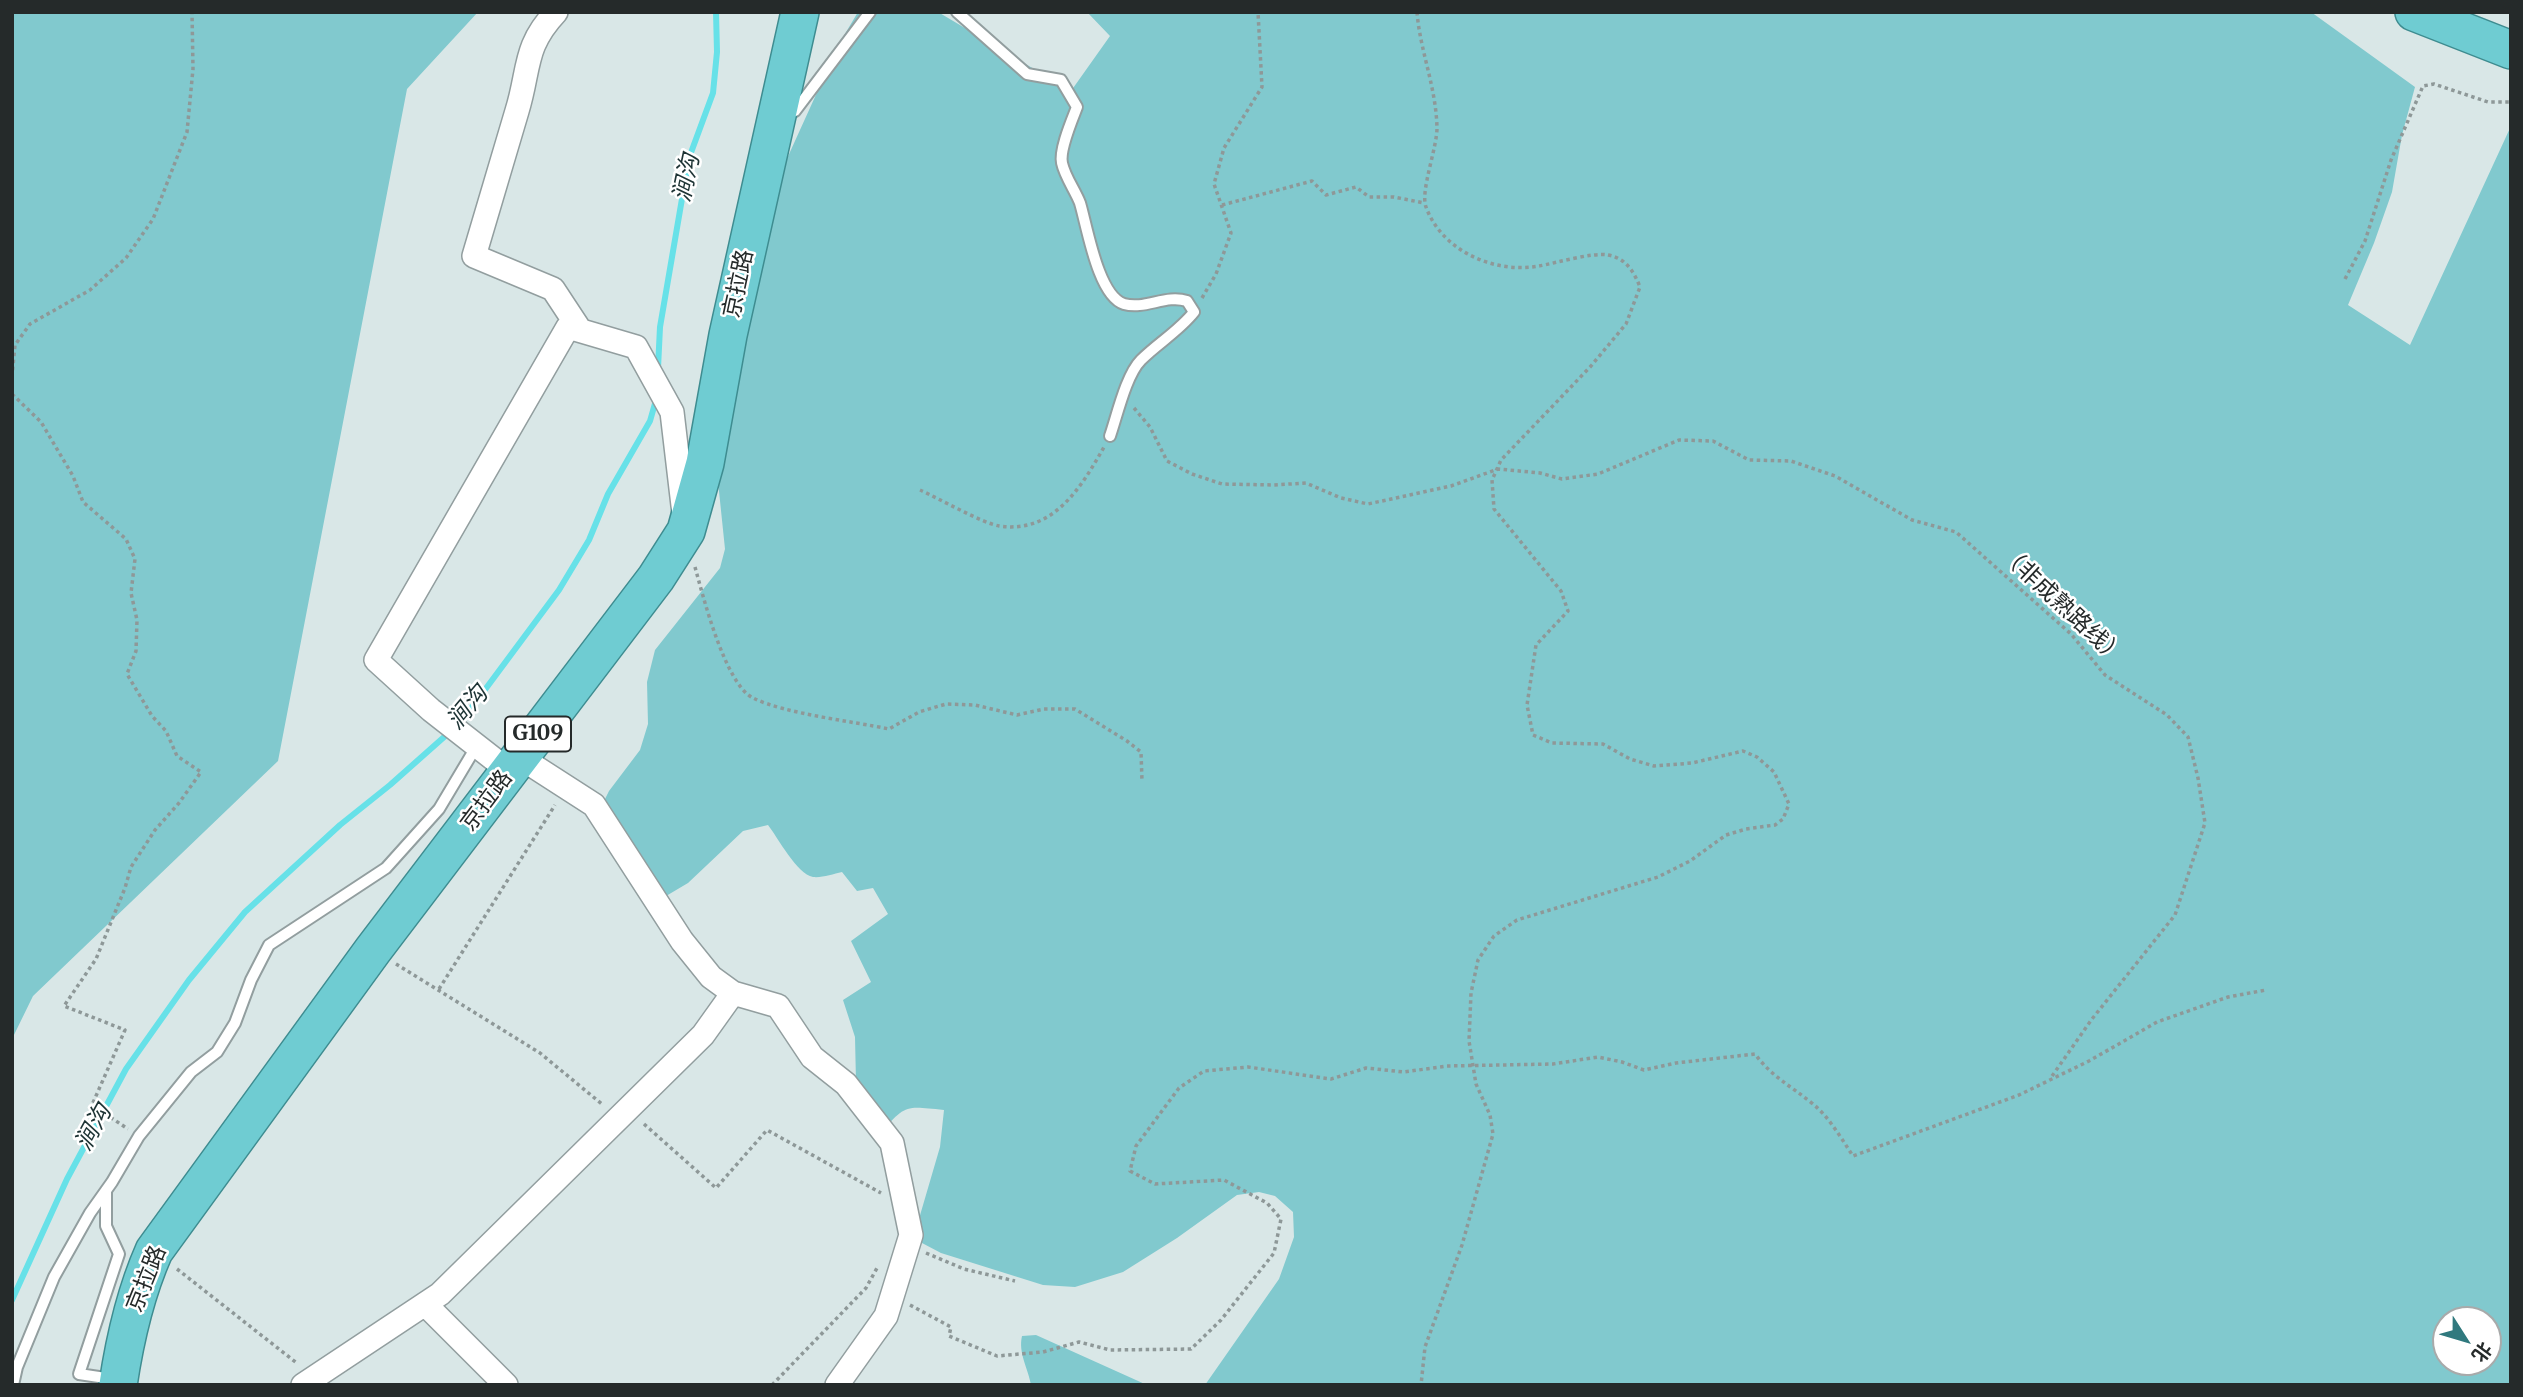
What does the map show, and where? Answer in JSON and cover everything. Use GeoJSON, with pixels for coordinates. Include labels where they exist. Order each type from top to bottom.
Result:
{"type":"FeatureCollection","features":[{"type":"Feature","properties":{"kind":"highway","name":"京拉路"},"geometry":{"type":"LineString","coordinates":[[119,1383],[130,1318],[140,1281],[154,1251],[373,950],[656,578],[686,531],[705,463],[728,335],[800,12]]}},
{"type":"Feature","properties":{"kind":"highway"},"geometry":{"type":"LineString","coordinates":[[2414,12],[2511,50]]}},
{"type":"Feature","properties":{"kind":"street"},"geometry":{"type":"LineString","coordinates":[[556,12],[541,28],[528,55],[521,98],[474,256],[553,289],[580,330]]}},
{"type":"Feature","properties":{"kind":"street"},"geometry":{"type":"LineString","coordinates":[[686,531],[672,412],[636,347],[568,327],[376,660],[476,747],[566,788],[594,805],[682,941],[711,977],[733,993],[778,1006],[812,1058],[846,1084],[892,1143],[911,1235],[886,1316],[837,1385]]}},
{"type":"Feature","properties":{"kind":"street"},"geometry":{"type":"LineString","coordinates":[[312,1379],[440,1294],[703,1035],[733,993]]}},
{"type":"Feature","properties":{"kind":"street"},"geometry":{"type":"LineString","coordinates":[[425,1304],[506,1385]]}},
{"type":"Feature","properties":{"kind":"lane"},"geometry":{"type":"LineString","coordinates":[[774,120],[795,111],[870,12]]}},
{"type":"Feature","properties":{"kind":"lane"},"geometry":{"type":"LineString","coordinates":[[957,12],[1027,74],[1061,80],[1077,107],[1061,162],[1079,200],[1100,274],[1112,295],[1123,304],[1177,297],[1187,301],[1194,312],[1139,362],[1110,436]]}},
{"type":"Feature","properties":{"kind":"lane"},"geometry":{"type":"LineString","coordinates":[[13,1385],[17,1367],[54,1277],[90,1213],[139,1136],[191,1072],[217,1052],[235,1023],[251,980],[269,944],[386,868],[439,809],[476,747]]}},
{"type":"Feature","properties":{"kind":"lane"},"geometry":{"type":"LineString","coordinates":[[106,1191],[106,1226],[119,1254],[79,1374],[119,1383]]}},
{"type":"Feature","properties":{"kind":"path"},"geometry":{"type":"LineString","coordinates":[[12,377],[15,345],[30,324],[90,290],[126,258],[153,219],[187,132],[193,69],[192,12]]}},
{"type":"Feature","properties":{"kind":"path"},"geometry":{"type":"LineString","coordinates":[[1194,312],[1216,275],[1231,233],[1214,184],[1224,149],[1262,87],[1258,12]]}},
{"type":"Feature","properties":{"kind":"path"},"geometry":{"type":"LineString","coordinates":[[1417,12],[1434,95],[1437,131],[1424,203],[1433,225],[1468,256],[1498,266],[1535,267],[1608,255],[1631,266],[1640,287],[1626,324],[1591,366],[1502,460],[1492,480],[1494,509],[1561,591],[1567,611],[1536,645],[1527,705],[1533,735],[1552,743],[1604,744],[1630,759],[1654,766],[1692,763],[1744,751],[1757,757],[1774,772],[1789,804],[1783,819],[1774,825],[1726,835],[1689,861],[1658,877],[1517,920],[1494,936],[1478,960],[1471,993],[1469,1041],[1476,1084],[1490,1115],[1493,1134],[1462,1245],[1425,1347],[1421,1385]]}},
{"type":"Feature","properties":{"kind":"path"},"geometry":{"type":"LineString","coordinates":[[2345,279],[2365,241],[2391,160],[2423,86],[2434,84],[2488,102],[2511,102]]}},
{"type":"Feature","properties":{"kind":"path"},"geometry":{"type":"LineString","coordinates":[[1222,205],[1312,181],[1326,194],[1356,187],[1369,197],[1394,197],[1424,203]]}},
{"type":"Feature","properties":{"kind":"path"},"geometry":{"type":"LineString","coordinates":[[12,394],[41,422],[73,477],[83,502],[126,538],[135,559],[131,593],[137,620],[136,651],[127,674],[152,716],[166,731],[177,756],[201,772],[155,830],[131,867],[96,959],[64,1006],[125,1030],[92,1105],[139,1136]]}},
{"type":"Feature","properties":{"kind":"path"},"geometry":{"type":"LineString","coordinates":[[1124,396],[1150,427],[1167,461],[1192,474],[1222,484],[1307,483],[1341,498],[1368,504],[1451,486],[1497,469]]}},
{"type":"Feature","properties":{"kind":"path"},"geometry":{"type":"LineString","coordinates":[[920,490],[998,526],[1031,526],[1062,508],[1086,479],[1110,436]]}},
{"type":"Feature","properties":{"kind":"path","name":"（非成熟路线）"},"geometry":{"type":"LineString","coordinates":[[1497,469],[1539,473],[1562,479],[1598,474],[1679,440],[1690,440],[1713,441],[1749,460],[1791,461],[1835,476],[1912,520],[1956,532],[2071,634],[2105,674],[2167,715],[2188,737],[2205,823],[2175,915],[2092,1019],[2050,1080]]}},
{"type":"Feature","properties":{"kind":"path"},"geometry":{"type":"LineString","coordinates":[[686,531],[722,652],[733,676],[750,697],[789,709],[889,729],[919,712],[946,704],[975,705],[1017,715],[1044,709],[1075,709],[1141,752],[1142,781]]}},
{"type":"Feature","properties":{"kind":"path"},"geometry":{"type":"LineString","coordinates":[[439,989],[566,788]]}},
{"type":"Feature","properties":{"kind":"path"},"geometry":{"type":"LineString","coordinates":[[373,950],[540,1053],[623,1114],[716,1188],[767,1130],[892,1199],[896,1160]]}},
{"type":"Feature","properties":{"kind":"path"},"geometry":{"type":"LineString","coordinates":[[892,1295],[951,1327],[948,1336],[997,1356],[1043,1352],[1079,1342],[1110,1350],[1191,1349],[1221,1320],[1274,1253],[1281,1219],[1267,1203],[1224,1180],[1155,1184],[1130,1171],[1136,1146],[1179,1088],[1204,1071],[1248,1067],[1331,1079],[1366,1068],[1404,1072],[1447,1066],[1473,1068],[1553,1064],[1598,1058],[1622,1062],[1644,1070],[1676,1063],[1755,1054],[1767,1070],[1814,1105],[1853,1156],[2019,1095],[2157,1023],[2228,998],[2266,990]]}},
{"type":"Feature","properties":{"kind":"path"},"geometry":{"type":"LineString","coordinates":[[908,1245],[964,1269],[1015,1281]]}},
{"type":"Feature","properties":{"kind":"path"},"geometry":{"type":"LineString","coordinates":[[154,1251],[305,1369],[312,1379]]}},
{"type":"Feature","properties":{"kind":"path"},"geometry":{"type":"LineString","coordinates":[[772,1385],[866,1288],[878,1266]]}},
{"type":"Feature","properties":{"kind":"shaded area"},"geometry":{"type":"Polygon","coordinates":[[[12,12],[478,12],[407,89],[278,761],[33,996],[12,1039],[12,12]]]}},
{"type":"Feature","properties":{"kind":"shaded area"},"geometry":{"type":"Polygon","coordinates":[[[858,12],[938,12],[1071,91],[1110,36],[1087,12],[2311,12],[2415,87],[2402,135],[2392,192],[2348,305],[2410,345],[2511,126],[2511,1385],[1205,1385],[1279,1279],[1294,1237],[1293,1212],[1275,1196],[1259,1192],[1237,1195],[1123,1272],[1075,1287],[1043,1285],[941,1253],[922,1243],[916,1229],[940,1147],[944,1110],[907,1109],[895,1117],[879,1135],[856,1082],[855,1037],[843,1000],[871,982],[851,941],[888,914],[873,888],[857,891],[842,872],[820,877],[807,874],[794,863],[768,825],[743,831],[688,883],[661,899],[603,803],[640,750],[648,724],[647,682],[655,650],[720,568],[725,549],[717,472],[721,420],[785,163],[839,44],[858,12]]]}},
{"type":"Feature","properties":{"kind":"shaded area"},"geometry":{"type":"Polygon","coordinates":[[[1036,1335],[1147,1385],[1031,1385],[1021,1342],[1022,1336],[1036,1335]]]}},
{"type":"Feature","properties":{"kind":"waterway","name":"涧沟"},"geometry":{"type":"LineString","coordinates":[[658,368],[660,327],[689,158],[713,93],[717,52],[716,12]]}},
{"type":"Feature","properties":{"kind":"waterway","name":"涧沟"},"geometry":{"type":"LineString","coordinates":[[12,1300],[67,1179],[126,1069],[189,980],[245,912],[340,825],[461,722],[559,590],[589,540],[608,494],[650,421],[656,400]]}}]}
